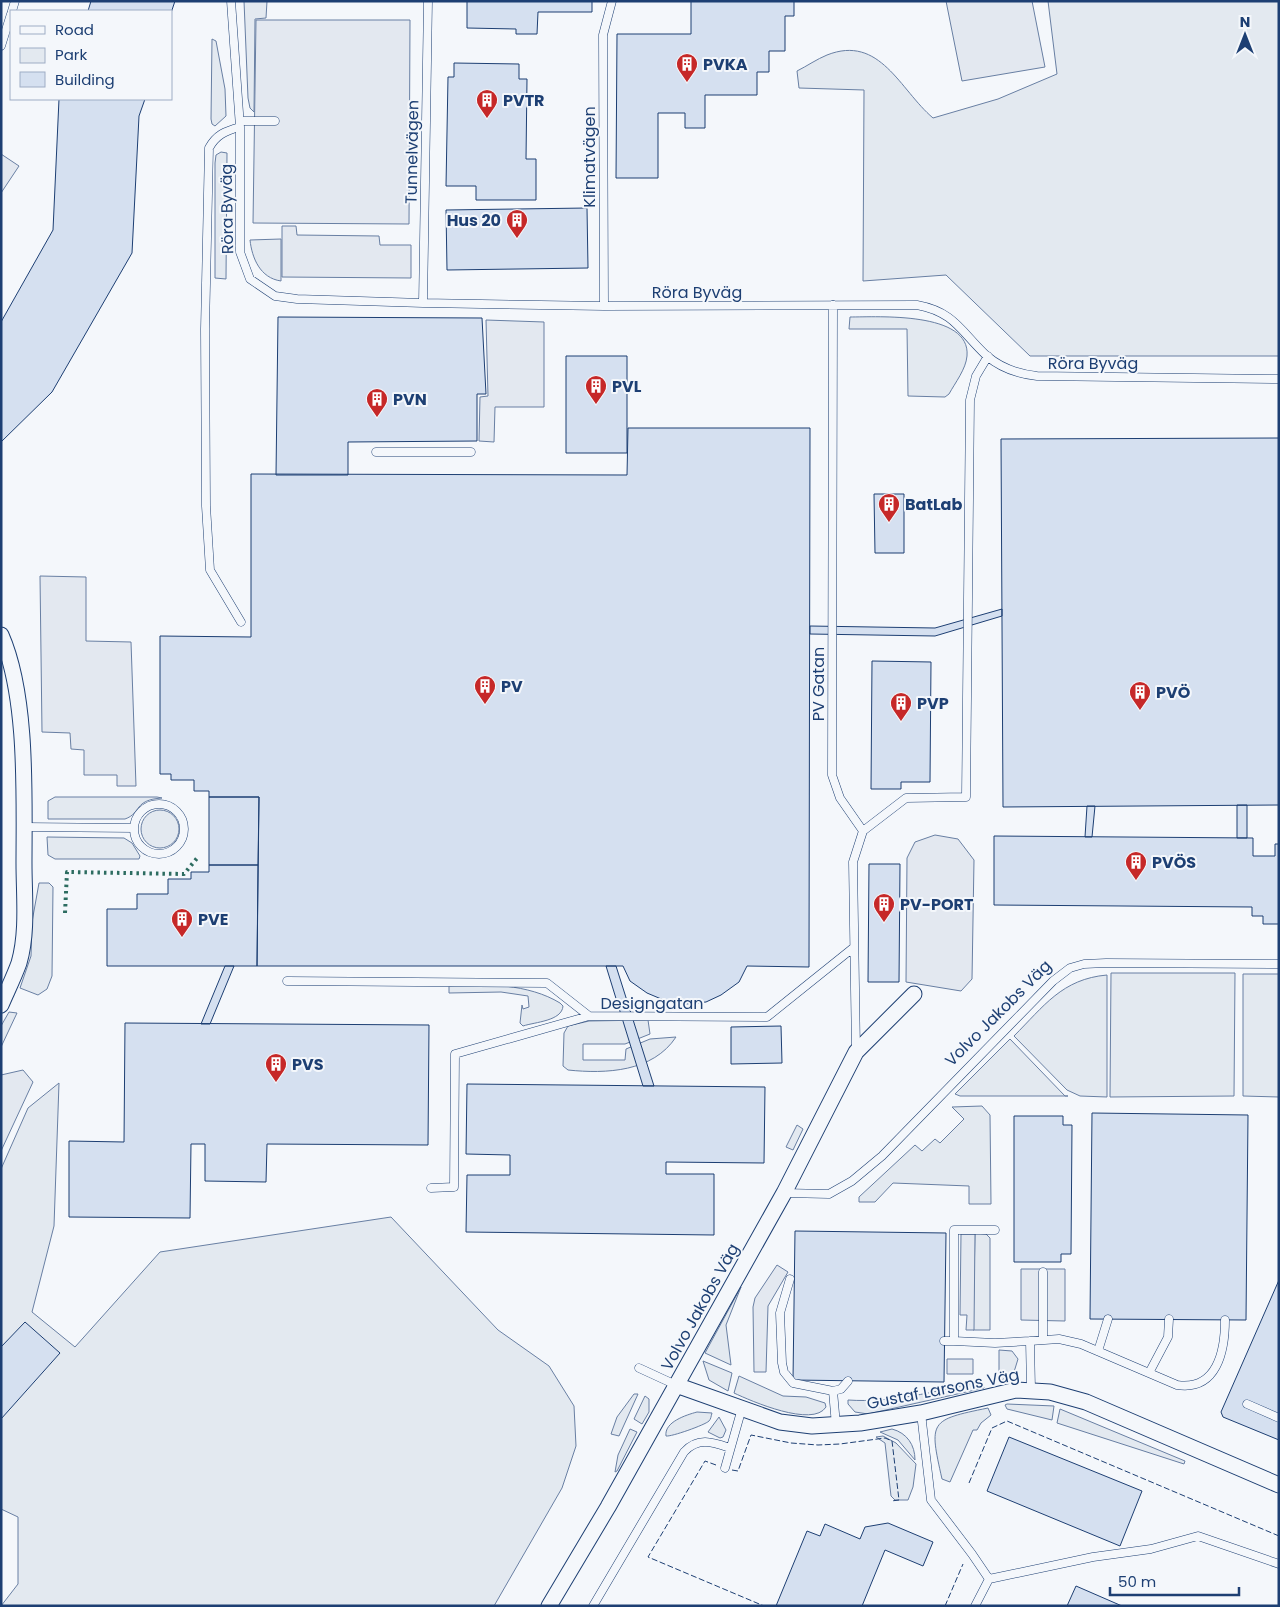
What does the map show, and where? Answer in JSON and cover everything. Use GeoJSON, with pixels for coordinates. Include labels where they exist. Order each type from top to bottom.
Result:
{"type":"FeatureCollection","features":[{"type":"Feature","properties":{"kind":"street"},"geometry":{"type":"LineString","coordinates":[[1,635],[14,674],[24,784],[23,935],[19,962],[1,1005]]}},
{"type":"Feature","properties":{"kind":"street","name":"Volvo Jakobs Väg"},"geometry":{"type":"LineString","coordinates":[[676,1385],[784,1194],[856,1052],[914,994]]}},
{"type":"Feature","properties":{"kind":"street"},"geometry":{"type":"LineString","coordinates":[[549,1606],[676,1385]]}},
{"type":"Feature","properties":{"kind":"street","name":"Gustaf Larsons Väg"},"geometry":{"type":"LineString","coordinates":[[676,1385],[780,1422],[812,1426],[836,1425],[921,1413],[1003,1392],[1031,1389],[1050,1392],[1086,1402],[1279,1485]]}},
{"type":"Feature","properties":{"kind":"lane","name":"Röra Byväg"},"geometry":{"type":"LineString","coordinates":[[231,1],[240,124],[240,252],[250,280],[275,296],[297,300],[423,304],[917,306],[932,308],[948,316],[988,356],[1006,368],[1021,374],[1037,376],[1279,379]]}},
{"type":"Feature","properties":{"kind":"lane","name":"Tunnelvägen"},"geometry":{"type":"LineString","coordinates":[[423,304],[428,1]]}},
{"type":"Feature","properties":{"kind":"lane","name":"Klimatvägen"},"geometry":{"type":"LineString","coordinates":[[604,306],[603,35],[611,4]]}},
{"type":"Feature","properties":{"kind":"lane"},"geometry":{"type":"LineString","coordinates":[[1,46],[10,19]]}},
{"type":"Feature","properties":{"kind":"lane"},"geometry":{"type":"LineString","coordinates":[[241,622],[210,570],[206,506],[205,329],[209,148],[214,138],[240,124],[275,121]]}},
{"type":"Feature","properties":{"kind":"lane","name":"PV Gatan"},"geometry":{"type":"LineString","coordinates":[[834,306],[832,775],[840,798],[863,831]]}},
{"type":"Feature","properties":{"kind":"lane"},"geometry":{"type":"LineString","coordinates":[[856,1052],[853,862],[863,831],[906,798],[966,797],[970,400],[976,376],[988,356]]}},
{"type":"Feature","properties":{"kind":"lane"},"geometry":{"type":"LineString","coordinates":[[376,452],[471,452]]}},
{"type":"Feature","properties":{"kind":"lane"},"geometry":{"type":"LineString","coordinates":[[154,804],[162,804],[177,810],[184,825],[184,833],[179,844],[169,852],[153,853],[139,844],[134,828],[140,813],[154,804]]}},
{"type":"Feature","properties":{"kind":"lane"},"geometry":{"type":"LineString","coordinates":[[24,827],[134,828]]}},
{"type":"Feature","properties":{"kind":"lane","name":"Designgatan"},"geometry":{"type":"LineString","coordinates":[[287,981],[547,983],[590,1016],[767,1017],[853,948]]}},
{"type":"Feature","properties":{"kind":"lane","name":"Volvo Jakobs Väg"},"geometry":{"type":"LineString","coordinates":[[784,1194],[829,1194],[852,1182],[882,1156],[1033,999],[1070,968],[1084,964],[1106,963],[1279,964]]}},
{"type":"Feature","properties":{"kind":"lane"},"geometry":{"type":"LineString","coordinates":[[431,1188],[454,1187],[455,1054],[590,1016]]}},
{"type":"Feature","properties":{"kind":"lane"},"geometry":{"type":"LineString","coordinates":[[954,1341],[950,1256],[954,1230],[996,1230]]}},
{"type":"Feature","properties":{"kind":"lane"},"geometry":{"type":"LineString","coordinates":[[1043,1272],[1043,1340]]}},
{"type":"Feature","properties":{"kind":"lane"},"geometry":{"type":"LineString","coordinates":[[790,1279],[780,1312],[784,1372],[793,1383],[833,1391],[841,1389],[848,1381]]}},
{"type":"Feature","properties":{"kind":"lane"},"geometry":{"type":"LineString","coordinates":[[1098,1351],[1108,1319]]}},
{"type":"Feature","properties":{"kind":"lane"},"geometry":{"type":"LineString","coordinates":[[1149,1373],[1168,1337],[1169,1319]]}},
{"type":"Feature","properties":{"kind":"lane"},"geometry":{"type":"LineString","coordinates":[[944,1341],[995,1343],[1059,1339],[1098,1351],[1177,1385],[1189,1387],[1207,1380],[1225,1343],[1225,1320]]}},
{"type":"Feature","properties":{"kind":"lane"},"geometry":{"type":"LineString","coordinates":[[1030,1341],[1031,1389]]}},
{"type":"Feature","properties":{"kind":"lane"},"geometry":{"type":"LineString","coordinates":[[639,1368],[676,1385]]}},
{"type":"Feature","properties":{"kind":"lane"},"geometry":{"type":"LineString","coordinates":[[833,1391],[836,1425]]}},
{"type":"Feature","properties":{"kind":"lane"},"geometry":{"type":"LineString","coordinates":[[1247,1404],[1279,1418]]}},
{"type":"Feature","properties":{"kind":"lane"},"geometry":{"type":"LineString","coordinates":[[725,1468],[742,1408]]}},
{"type":"Feature","properties":{"kind":"lane"},"geometry":{"type":"LineString","coordinates":[[921,1413],[931,1500],[989,1579]]}},
{"type":"Feature","properties":{"kind":"lane"},"geometry":{"type":"LineString","coordinates":[[593,1606],[684,1452],[691,1444],[701,1441],[730,1448]]}},
{"type":"Feature","properties":{"kind":"lane"},"geometry":{"type":"LineString","coordinates":[[989,1579],[1092,1557],[1151,1549],[1198,1536],[1279,1564]]}},
{"type":"Feature","properties":{"kind":"lane"},"geometry":{"type":"LineString","coordinates":[[975,1606],[989,1579]]}},
{"type":"Feature","properties":{"kind":"green space"},"geometry":{"type":"Polygon","coordinates":[[[244,1],[267,1],[266,18],[255,19],[254,112],[250,108],[248,98],[244,1]]]}},
{"type":"Feature","properties":{"kind":"green space"},"geometry":{"type":"Polygon","coordinates":[[[1048,1],[1279,1],[1279,356],[1030,356],[946,275],[863,281],[864,90],[799,88],[797,71],[827,55],[845,51],[861,52],[875,58],[888,68],[933,118],[998,99],[1057,74],[1048,1]]]}},
{"type":"Feature","properties":{"kind":"green space"},"geometry":{"type":"Polygon","coordinates":[[[212,39],[216,41],[225,89],[226,116],[215,126],[212,124],[211,119],[212,39]]]}},
{"type":"Feature","properties":{"kind":"green space"},"geometry":{"type":"Polygon","coordinates":[[[221,152],[227,153],[226,279],[215,278],[215,163],[216,155],[221,152]]]}},
{"type":"Feature","properties":{"kind":"green space"},"geometry":{"type":"Polygon","coordinates":[[[281,239],[281,281],[268,276],[258,266],[250,240],[281,239]]]}},
{"type":"Feature","properties":{"kind":"green space"},"geometry":{"type":"Polygon","coordinates":[[[850,317],[900,317],[939,324],[954,331],[964,341],[967,356],[962,371],[949,394],[945,397],[908,396],[907,329],[849,329],[850,317]]]}},
{"type":"Feature","properties":{"kind":"green space"},"geometry":{"type":"Polygon","coordinates":[[[55,797],[162,798],[146,801],[125,819],[48,819],[48,801],[55,797]]]}},
{"type":"Feature","properties":{"kind":"green space"},"geometry":{"type":"Polygon","coordinates":[[[160,810],[173,816],[179,829],[173,842],[160,848],[147,842],[141,829],[147,816],[160,810]]]}},
{"type":"Feature","properties":{"kind":"green space"},"geometry":{"type":"Polygon","coordinates":[[[47,837],[124,838],[132,843],[140,856],[139,859],[55,859],[48,855],[47,837]]]}},
{"type":"Feature","properties":{"kind":"green space"},"geometry":{"type":"Polygon","coordinates":[[[39,883],[49,883],[53,887],[52,976],[47,989],[38,995],[20,988],[31,956],[32,922],[39,883]]]}},
{"type":"Feature","properties":{"kind":"green space"},"geometry":{"type":"Polygon","coordinates":[[[1111,973],[1235,973],[1234,1096],[1110,1097],[1111,973]]]}},
{"type":"Feature","properties":{"kind":"green space"},"geometry":{"type":"Polygon","coordinates":[[[1243,974],[1279,974],[1279,1097],[1243,1096],[1243,974]]]}},
{"type":"Feature","properties":{"kind":"green space"},"geometry":{"type":"Polygon","coordinates":[[[1107,975],[1107,1097],[1080,1096],[1067,1090],[1014,1036],[1045,1005],[1066,988],[1078,982],[1107,975]]]}},
{"type":"Feature","properties":{"kind":"green space"},"geometry":{"type":"Polygon","coordinates":[[[492,985],[521,988],[548,997],[563,1006],[558,1015],[553,1018],[523,1026],[520,1023],[522,1005],[523,1009],[529,1007],[528,996],[501,992],[449,993],[449,986],[492,985]]]}},
{"type":"Feature","properties":{"kind":"green space"},"geometry":{"type":"Polygon","coordinates":[[[9,1012],[17,1013],[1,1047],[1,1026],[9,1012]]]}},
{"type":"Feature","properties":{"kind":"green space"},"geometry":{"type":"Polygon","coordinates":[[[648,1020],[650,1034],[625,1044],[583,1044],[583,1060],[625,1060],[626,1049],[650,1039],[676,1037],[666,1049],[655,1057],[642,1064],[613,1071],[568,1070],[563,1066],[564,1033],[568,1026],[589,1021],[648,1020]]]}},
{"type":"Feature","properties":{"kind":"green space"},"geometry":{"type":"Polygon","coordinates":[[[1010,1039],[1065,1096],[960,1096],[955,1094],[1010,1039]]]}},
{"type":"Feature","properties":{"kind":"green space"},"geometry":{"type":"Polygon","coordinates":[[[59,1083],[54,1226],[32,1312],[75,1347],[160,1252],[391,1217],[498,1330],[549,1366],[574,1406],[576,1446],[562,1488],[494,1606],[1,1606],[18,1584],[18,1517],[1,1509],[1,1169],[28,1108],[59,1083]]]}},
{"type":"Feature","properties":{"kind":"green space"},"geometry":{"type":"Polygon","coordinates":[[[982,1106],[990,1115],[991,1204],[969,1204],[969,1186],[893,1183],[875,1202],[859,1202],[859,1197],[915,1145],[922,1151],[935,1139],[940,1143],[964,1119],[952,1107],[982,1106]]]}},
{"type":"Feature","properties":{"kind":"green space"},"geometry":{"type":"Polygon","coordinates":[[[797,1125],[803,1129],[793,1150],[786,1147],[797,1125]]]}},
{"type":"Feature","properties":{"kind":"green space"},"geometry":{"type":"Polygon","coordinates":[[[975,1233],[986,1234],[990,1238],[990,1330],[973,1330],[975,1233]]]}},
{"type":"Feature","properties":{"kind":"green space"},"geometry":{"type":"Polygon","coordinates":[[[741,1287],[726,1325],[731,1365],[705,1353],[741,1287]]]}},
{"type":"Feature","properties":{"kind":"green space"},"geometry":{"type":"Polygon","coordinates":[[[999,1350],[1012,1351],[1018,1359],[1014,1372],[999,1382],[999,1350]]]}},
{"type":"Feature","properties":{"kind":"green space"},"geometry":{"type":"Polygon","coordinates":[[[703,1361],[732,1373],[728,1391],[709,1380],[703,1361]]]}},
{"type":"Feature","properties":{"kind":"green space"},"geometry":{"type":"Polygon","coordinates":[[[739,1376],[783,1396],[806,1397],[825,1403],[826,1407],[819,1413],[809,1415],[781,1411],[754,1402],[734,1393],[739,1376]]]}},
{"type":"Feature","properties":{"kind":"green space"},"geometry":{"type":"Polygon","coordinates":[[[977,1382],[982,1383],[984,1388],[868,1414],[855,1412],[848,1404],[848,1400],[897,1398],[977,1382]]]}},
{"type":"Feature","properties":{"kind":"green space"},"geometry":{"type":"Polygon","coordinates":[[[634,1394],[638,1394],[619,1436],[611,1434],[617,1417],[634,1394]]]}},
{"type":"Feature","properties":{"kind":"green space"},"geometry":{"type":"Polygon","coordinates":[[[645,1396],[649,1399],[649,1412],[642,1424],[634,1419],[645,1396]]]}},
{"type":"Feature","properties":{"kind":"green space"},"geometry":{"type":"Polygon","coordinates":[[[1005,1405],[1054,1406],[1052,1420],[1007,1409],[1005,1405]]]}},
{"type":"Feature","properties":{"kind":"green space"},"geometry":{"type":"Polygon","coordinates":[[[988,1408],[991,1415],[981,1423],[977,1430],[973,1430],[950,1482],[942,1479],[935,1445],[935,1434],[938,1426],[944,1420],[954,1416],[988,1408]]]}},
{"type":"Feature","properties":{"kind":"green space"},"geometry":{"type":"Polygon","coordinates":[[[1060,1409],[1185,1461],[1184,1464],[1057,1423],[1060,1409]]]}},
{"type":"Feature","properties":{"kind":"green space"},"geometry":{"type":"Polygon","coordinates":[[[697,1412],[712,1413],[710,1420],[688,1430],[666,1436],[666,1431],[672,1423],[697,1412]]]}},
{"type":"Feature","properties":{"kind":"green space"},"geometry":{"type":"Polygon","coordinates":[[[719,1417],[726,1430],[723,1437],[720,1438],[708,1432],[719,1417]]]}},
{"type":"Feature","properties":{"kind":"green space"},"geometry":{"type":"Polygon","coordinates":[[[630,1429],[637,1432],[615,1472],[618,1455],[630,1429]]]}},
{"type":"Feature","properties":{"kind":"green space"},"geometry":{"type":"Polygon","coordinates":[[[892,1429],[902,1433],[909,1440],[914,1449],[915,1460],[898,1440],[880,1432],[892,1429]]]}},
{"type":"Feature","properties":{"kind":"green space"},"geometry":{"type":"Polygon","coordinates":[[[883,1436],[896,1443],[916,1464],[913,1487],[908,1500],[895,1500],[891,1496],[885,1443],[876,1437],[883,1436]]]}},
{"type":"Feature","properties":{"kind":"shaded area"},"geometry":{"type":"Polygon","coordinates":[[[946,1],[1032,1],[1045,67],[962,81],[946,1]]]}},
{"type":"Feature","properties":{"kind":"shaded area"},"geometry":{"type":"Polygon","coordinates":[[[256,20],[410,20],[409,224],[253,223],[256,20]]]}},
{"type":"Feature","properties":{"kind":"shaded area"},"geometry":{"type":"Polygon","coordinates":[[[1,154],[19,166],[1,193],[1,154]]]}},
{"type":"Feature","properties":{"kind":"shaded area"},"geometry":{"type":"Polygon","coordinates":[[[282,226],[296,226],[297,235],[379,236],[380,245],[411,245],[411,278],[282,277],[282,226]]]}},
{"type":"Feature","properties":{"kind":"shaded area"},"geometry":{"type":"Polygon","coordinates":[[[486,320],[544,322],[544,407],[495,407],[494,442],[479,441],[480,397],[488,396],[486,320]]]}},
{"type":"Feature","properties":{"kind":"shaded area"},"geometry":{"type":"Polygon","coordinates":[[[40,576],[86,577],[86,641],[131,642],[136,786],[117,786],[117,775],[84,775],[84,750],[71,749],[70,733],[42,732],[40,576]]]}},
{"type":"Feature","properties":{"kind":"shaded area"},"geometry":{"type":"Polygon","coordinates":[[[935,835],[958,839],[974,860],[972,979],[961,991],[906,982],[907,858],[915,842],[935,835]]]}},
{"type":"Feature","properties":{"kind":"shaded area"},"geometry":{"type":"Polygon","coordinates":[[[23,1070],[33,1082],[1,1151],[1,1075],[23,1070]]]}},
{"type":"Feature","properties":{"kind":"shaded area"},"geometry":{"type":"Polygon","coordinates":[[[961,1234],[975,1234],[974,1330],[966,1330],[967,1315],[960,1315],[961,1234]]]}},
{"type":"Feature","properties":{"kind":"shaded area"},"geometry":{"type":"Polygon","coordinates":[[[777,1265],[788,1272],[768,1306],[766,1372],[754,1372],[753,1307],[755,1298],[777,1265]]]}},
{"type":"Feature","properties":{"kind":"shaded area"},"geometry":{"type":"Polygon","coordinates":[[[1021,1269],[1065,1269],[1065,1321],[1021,1320],[1021,1269]]]}},
{"type":"Feature","properties":{"kind":"shaded area"},"geometry":{"type":"Polygon","coordinates":[[[947,1359],[973,1359],[973,1374],[947,1374],[947,1359]]]}},
{"type":"Feature","properties":{"kind":"building"},"geometry":{"type":"Polygon","coordinates":[[[91,1],[175,1],[172,10],[88,10],[91,1]]]}},
{"type":"Feature","properties":{"kind":"building"},"geometry":{"type":"Polygon","coordinates":[[[467,1],[592,1],[592,12],[538,12],[537,34],[516,34],[516,29],[467,28],[467,1]]]}},
{"type":"Feature","properties":{"kind":"building","name":"PVKA"},"geometry":{"type":"Polygon","coordinates":[[[691,1],[794,1],[794,16],[785,16],[785,51],[769,51],[769,72],[757,72],[757,95],[705,95],[705,128],[685,128],[685,113],[658,113],[658,178],[616,178],[617,34],[691,34],[691,1]]]}},
{"type":"Feature","properties":{"kind":"building","name":"PVTR"},"geometry":{"type":"Polygon","coordinates":[[[454,63],[519,64],[519,79],[527,79],[526,159],[536,159],[536,200],[476,200],[476,186],[446,186],[448,77],[454,77],[454,63]]]}},
{"type":"Feature","properties":{"kind":"building"},"geometry":{"type":"Polygon","coordinates":[[[59,100],[145,100],[139,116],[132,253],[52,392],[1,442],[1,322],[53,230],[59,100]]]}},
{"type":"Feature","properties":{"kind":"building","name":"Hus 20"},"geometry":{"type":"Polygon","coordinates":[[[587,208],[588,268],[447,270],[446,210],[587,208]]]}},
{"type":"Feature","properties":{"kind":"building","name":"PVN"},"geometry":{"type":"Polygon","coordinates":[[[278,317],[482,318],[486,394],[477,394],[477,441],[348,442],[348,475],[276,475],[278,317]]]}},
{"type":"Feature","properties":{"kind":"building","name":"PVL"},"geometry":{"type":"Polygon","coordinates":[[[566,356],[627,356],[627,453],[566,453],[566,356]]]}},
{"type":"Feature","properties":{"kind":"building","name":"PV"},"geometry":{"type":"Polygon","coordinates":[[[628,428],[810,428],[809,967],[747,966],[739,982],[721,995],[706,1002],[686,1004],[666,1001],[647,993],[630,981],[623,966],[257,966],[259,797],[209,797],[209,791],[194,791],[194,780],[171,780],[171,774],[160,774],[160,636],[251,637],[251,474],[627,475],[628,428]]]}},
{"type":"Feature","properties":{"kind":"building","name":"PVÖ"},"geometry":{"type":"Polygon","coordinates":[[[1279,438],[1279,805],[1003,807],[1001,439],[1279,438]]]}},
{"type":"Feature","properties":{"kind":"building","name":"BatLab"},"geometry":{"type":"Polygon","coordinates":[[[874,494],[904,494],[904,553],[875,553],[874,494]]]}},
{"type":"Feature","properties":{"kind":"building"},"geometry":{"type":"Polygon","coordinates":[[[1002,609],[1002,616],[935,636],[810,634],[810,626],[935,628],[1002,609]]]}},
{"type":"Feature","properties":{"kind":"building","name":"PVP"},"geometry":{"type":"Polygon","coordinates":[[[872,661],[931,662],[930,782],[901,782],[901,789],[871,789],[872,661]]]}},
{"type":"Feature","properties":{"kind":"building","name":"PVE"},"geometry":{"type":"Polygon","coordinates":[[[209,797],[259,797],[258,865],[209,865],[209,797]]]}},
{"type":"Feature","properties":{"kind":"building"},"geometry":{"type":"Polygon","coordinates":[[[1237,805],[1247,805],[1247,838],[1237,838],[1237,805]]]}},
{"type":"Feature","properties":{"kind":"building"},"geometry":{"type":"Polygon","coordinates":[[[1087,806],[1095,806],[1092,837],[1085,837],[1087,806]]]}},
{"type":"Feature","properties":{"kind":"building","name":"PVÖS"},"geometry":{"type":"Polygon","coordinates":[[[994,836],[1253,838],[1253,856],[1275,856],[1275,844],[1279,844],[1279,924],[1263,924],[1263,916],[1252,916],[1252,907],[994,905],[994,836]]]}},
{"type":"Feature","properties":{"kind":"building","name":"PV-PORT"},"geometry":{"type":"Polygon","coordinates":[[[869,864],[900,864],[899,982],[868,982],[869,864]]]}},
{"type":"Feature","properties":{"kind":"building","name":"PVE"},"geometry":{"type":"Polygon","coordinates":[[[209,865],[258,865],[257,966],[107,966],[107,909],[137,909],[137,894],[168,894],[168,879],[191,879],[191,872],[209,872],[209,865]]]}},
{"type":"Feature","properties":{"kind":"building"},"geometry":{"type":"Polygon","coordinates":[[[225,966],[234,966],[210,1024],[201,1024],[225,966]]]}},
{"type":"Feature","properties":{"kind":"building"},"geometry":{"type":"Polygon","coordinates":[[[606,966],[616,966],[654,1086],[643,1086],[606,966]]]}},
{"type":"Feature","properties":{"kind":"building","name":"PVS"},"geometry":{"type":"Polygon","coordinates":[[[125,1023],[429,1025],[428,1145],[267,1144],[266,1182],[205,1181],[205,1144],[191,1144],[190,1218],[69,1217],[69,1141],[124,1142],[125,1023]]]}},
{"type":"Feature","properties":{"kind":"building"},"geometry":{"type":"Polygon","coordinates":[[[781,1026],[782,1063],[731,1064],[731,1027],[781,1026]]]}},
{"type":"Feature","properties":{"kind":"building"},"geometry":{"type":"Polygon","coordinates":[[[467,1084],[765,1087],[764,1163],[666,1162],[666,1174],[714,1174],[714,1235],[466,1232],[467,1175],[510,1175],[510,1155],[466,1154],[467,1084]]]}},
{"type":"Feature","properties":{"kind":"building"},"geometry":{"type":"Polygon","coordinates":[[[1092,1113],[1248,1115],[1246,1320],[1090,1319],[1092,1113]]]}},
{"type":"Feature","properties":{"kind":"building"},"geometry":{"type":"Polygon","coordinates":[[[1014,1116],[1063,1116],[1063,1125],[1072,1125],[1071,1254],[1061,1254],[1061,1262],[1014,1262],[1014,1116]]]}},
{"type":"Feature","properties":{"kind":"building"},"geometry":{"type":"Polygon","coordinates":[[[795,1231],[946,1233],[944,1382],[793,1380],[795,1231]]]}},
{"type":"Feature","properties":{"kind":"building"},"geometry":{"type":"Polygon","coordinates":[[[1279,1280],[1279,1440],[1223,1417],[1221,1412],[1279,1280]]]}},
{"type":"Feature","properties":{"kind":"building"},"geometry":{"type":"Polygon","coordinates":[[[25,1322],[60,1353],[1,1419],[1,1347],[25,1322]]]}},
{"type":"Feature","properties":{"kind":"building"},"geometry":{"type":"Polygon","coordinates":[[[1009,1437],[1142,1491],[1120,1546],[987,1491],[1009,1437]]]}},
{"type":"Feature","properties":{"kind":"building"},"geometry":{"type":"Polygon","coordinates":[[[888,1523],[933,1542],[923,1566],[885,1550],[862,1606],[776,1606],[807,1531],[820,1536],[825,1524],[860,1539],[865,1527],[888,1523]]]}},
{"type":"Feature","properties":{"kind":"building"},"geometry":{"type":"Polygon","coordinates":[[[1076,1586],[1122,1606],[1067,1606],[1076,1586]]]}},
{"type":"Feature","properties":{"kind":"hedge"},"geometry":{"type":"LineString","coordinates":[[65,913],[67,872],[184,874],[198,857]]}},
{"type":"Feature","properties":{"kind":"fence"},"geometry":{"type":"LineString","coordinates":[[969,1483],[992,1428],[1007,1421],[1279,1536]]}},
{"type":"Feature","properties":{"kind":"fence"},"geometry":{"type":"LineString","coordinates":[[732,1470],[738,1471],[751,1435],[791,1443],[818,1445],[885,1438],[892,1441],[899,1500],[891,1501]]}},
{"type":"Feature","properties":{"kind":"fence"},"geometry":{"type":"LineString","coordinates":[[716,1465],[705,1461],[648,1557],[764,1606]]}},
{"type":"Feature","properties":{"kind":"fence"},"geometry":{"type":"LineString","coordinates":[[945,1606],[963,1564]]}},
{"type":"Feature","properties":{"kind":"place","name":"PVKA"},"geometry":{"type":"Point","coordinates":[687,83]}},
{"type":"Feature","properties":{"kind":"place","name":"PVTR"},"geometry":{"type":"Point","coordinates":[487,119]}},
{"type":"Feature","properties":{"kind":"place","name":"Hus 20"},"geometry":{"type":"Point","coordinates":[517,239]}},
{"type":"Feature","properties":{"kind":"place","name":"PVL"},"geometry":{"type":"Point","coordinates":[596,405]}},
{"type":"Feature","properties":{"kind":"place","name":"PVN"},"geometry":{"type":"Point","coordinates":[377,418]}},
{"type":"Feature","properties":{"kind":"place","name":"BatLab"},"geometry":{"type":"Point","coordinates":[889,523]}},
{"type":"Feature","properties":{"kind":"place","name":"PV"},"geometry":{"type":"Point","coordinates":[485,705]}},
{"type":"Feature","properties":{"kind":"place","name":"PVÖ"},"geometry":{"type":"Point","coordinates":[1140,711]}},
{"type":"Feature","properties":{"kind":"place","name":"PVP"},"geometry":{"type":"Point","coordinates":[901,722]}},
{"type":"Feature","properties":{"kind":"place","name":"PVÖS"},"geometry":{"type":"Point","coordinates":[1136,881]}},
{"type":"Feature","properties":{"kind":"place","name":"PV-PORT"},"geometry":{"type":"Point","coordinates":[884,923]}},
{"type":"Feature","properties":{"kind":"place","name":"PVE"},"geometry":{"type":"Point","coordinates":[182,938]}},
{"type":"Feature","properties":{"kind":"place","name":"PVS"},"geometry":{"type":"Point","coordinates":[276,1083]}}]}
